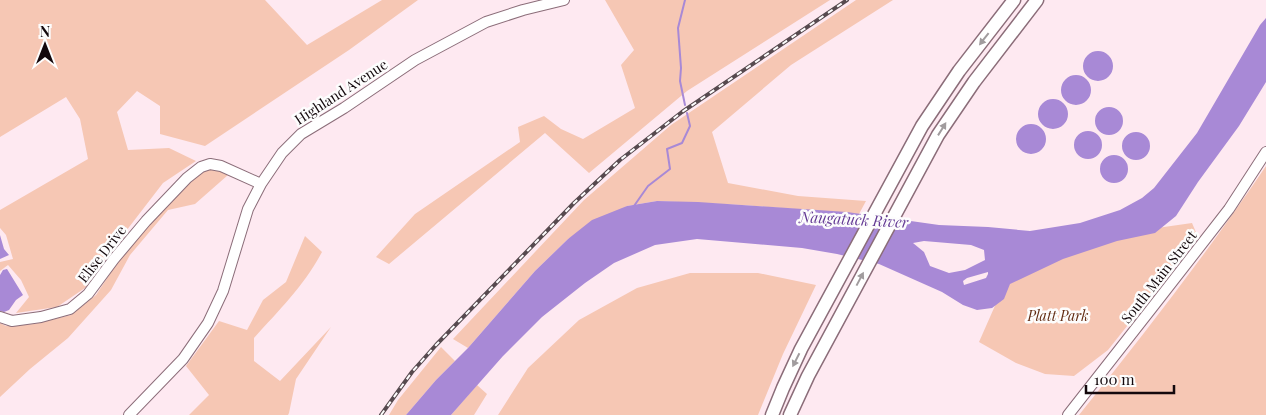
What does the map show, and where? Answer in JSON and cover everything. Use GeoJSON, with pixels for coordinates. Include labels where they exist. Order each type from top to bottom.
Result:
{"type":"FeatureCollection","features":[{"type":"Feature","properties":{"kind":"highway"},"geometry":{"type":"LineString","coordinates":[[772,415],[792,368],[922,126],[946,89],[1014,0]]}},
{"type":"Feature","properties":{"kind":"highway"},"geometry":{"type":"LineString","coordinates":[[790,415],[808,376],[938,135],[961,100],[1037,0]]}},
{"type":"Feature","properties":{"kind":"main road","name":"Highland Avenue"},"geometry":{"type":"LineString","coordinates":[[128,415],[183,359],[208,323],[223,291],[248,209],[261,184],[282,153],[301,134],[344,108],[415,60],[486,22],[523,10],[564,0]]}},
{"type":"Feature","properties":{"kind":"main road","name":"South Main Street"},"geometry":{"type":"LineString","coordinates":[[1068,415],[1223,216],[1266,152]]}},
{"type":"Feature","properties":{"kind":"main road","name":"Elise Drive"},"geometry":{"type":"LineString","coordinates":[[0,317],[12,321],[41,317],[70,309],[88,294],[114,258],[146,221],[187,178],[201,167],[207,165],[222,166],[261,184]]}},
{"type":"Feature","properties":{"kind":"green space"},"geometry":{"type":"Polygon","coordinates":[[[0,0],[265,0],[307,45],[382,0],[418,0],[349,50],[205,146],[160,134],[160,106],[137,91],[117,112],[128,150],[169,148],[196,161],[163,183],[85,288],[57,307],[16,313],[29,297],[21,280],[8,265],[0,271],[0,262],[13,259],[6,235],[0,228],[0,210],[88,159],[80,119],[66,97],[0,137],[0,0]]]}},
{"type":"Feature","properties":{"kind":"green space"},"geometry":{"type":"Polygon","coordinates":[[[605,0],[830,0],[687,91],[589,173],[545,133],[389,264],[376,257],[415,214],[520,142],[518,127],[544,116],[561,129],[583,139],[635,108],[621,65],[634,50],[605,0]]]}},
{"type":"Feature","properties":{"kind":"green space"},"geometry":{"type":"Polygon","coordinates":[[[856,0],[893,0],[791,65],[712,132],[728,183],[798,196],[866,201],[859,214],[657,201],[627,206],[568,239],[535,271],[468,348],[453,339],[584,200],[671,125],[856,0]]]}},
{"type":"Feature","properties":{"kind":"green space"},"geometry":{"type":"Polygon","coordinates":[[[1266,166],[1266,415],[1079,415],[1175,292],[1266,166]]]}},
{"type":"Feature","properties":{"kind":"green space"},"geometry":{"type":"Polygon","coordinates":[[[201,170],[216,170],[228,175],[195,204],[168,210],[130,255],[111,290],[68,338],[0,397],[0,323],[6,326],[34,324],[71,315],[96,295],[123,254],[162,207],[201,170]]]}},
{"type":"Feature","properties":{"kind":"green space","name":"Platt Park"},"geometry":{"type":"Polygon","coordinates":[[[1192,223],[1198,237],[1108,350],[1074,376],[1045,374],[1016,363],[979,342],[1005,283],[1035,263],[1143,230],[1192,223]]]}},
{"type":"Feature","properties":{"kind":"green space"},"geometry":{"type":"Polygon","coordinates":[[[305,236],[322,252],[299,287],[254,338],[254,361],[280,381],[331,327],[296,379],[288,415],[189,415],[209,395],[186,366],[219,321],[247,330],[263,300],[286,282],[305,236]]]}},
{"type":"Feature","properties":{"kind":"green space"},"geometry":{"type":"Polygon","coordinates":[[[690,273],[758,273],[816,285],[783,354],[758,415],[498,415],[528,368],[579,320],[637,288],[690,273]]]}},
{"type":"Feature","properties":{"kind":"green space"},"geometry":{"type":"Polygon","coordinates":[[[441,347],[455,361],[406,415],[389,415],[398,400],[441,347]]]}},
{"type":"Feature","properties":{"kind":"green space"},"geometry":{"type":"Polygon","coordinates":[[[477,385],[487,394],[474,415],[451,415],[477,385]]]}},
{"type":"Feature","properties":{"kind":"water","name":"Naugatuck River"},"geometry":{"type":"Polygon","coordinates":[[[1266,18],[1266,82],[1239,126],[1176,216],[1155,233],[1117,241],[1063,259],[1010,284],[1004,299],[992,308],[977,310],[879,264],[837,254],[802,248],[697,239],[655,245],[614,263],[542,317],[503,356],[451,415],[406,415],[535,271],[568,239],[592,220],[627,206],[657,201],[698,202],[847,212],[939,225],[1030,231],[1080,223],[1120,210],[1142,198],[1154,188],[1197,133],[1260,25],[1266,18]],[[924,241],[913,243],[924,252],[930,266],[949,273],[965,270],[985,260],[984,250],[971,245],[924,241]],[[988,272],[967,278],[963,281],[964,285],[986,278],[988,272]]]}},
{"type":"Feature","properties":{"kind":"water"},"geometry":{"type":"Polygon","coordinates":[[[1098,51],[1109,55],[1113,66],[1109,77],[1098,81],[1087,77],[1083,66],[1087,55],[1098,51]]]}},
{"type":"Feature","properties":{"kind":"water"},"geometry":{"type":"Polygon","coordinates":[[[1076,75],[1087,79],[1091,90],[1087,101],[1076,105],[1065,101],[1061,90],[1065,79],[1076,75]]]}},
{"type":"Feature","properties":{"kind":"water"},"geometry":{"type":"Polygon","coordinates":[[[1053,99],[1064,103],[1068,114],[1064,125],[1053,129],[1042,125],[1038,114],[1042,103],[1053,99]]]}},
{"type":"Feature","properties":{"kind":"water"},"geometry":{"type":"Polygon","coordinates":[[[1109,107],[1119,111],[1123,121],[1119,131],[1109,135],[1099,131],[1095,121],[1099,111],[1109,107]]]}},
{"type":"Feature","properties":{"kind":"water"},"geometry":{"type":"Polygon","coordinates":[[[1031,124],[1042,128],[1046,139],[1042,150],[1031,154],[1020,150],[1016,139],[1020,128],[1031,124]]]}},
{"type":"Feature","properties":{"kind":"water"},"geometry":{"type":"Polygon","coordinates":[[[1088,131],[1098,135],[1102,145],[1098,155],[1088,159],[1078,155],[1074,145],[1078,135],[1088,131]]]}},
{"type":"Feature","properties":{"kind":"water"},"geometry":{"type":"Polygon","coordinates":[[[1136,132],[1146,136],[1150,146],[1146,156],[1136,160],[1126,156],[1122,146],[1126,136],[1136,132]]]}},
{"type":"Feature","properties":{"kind":"water"},"geometry":{"type":"Polygon","coordinates":[[[1114,155],[1124,159],[1128,169],[1124,179],[1114,183],[1104,179],[1100,169],[1104,159],[1114,155]]]}},
{"type":"Feature","properties":{"kind":"water"},"geometry":{"type":"Polygon","coordinates":[[[0,235],[4,249],[9,255],[0,259],[0,235]]]}},
{"type":"Feature","properties":{"kind":"water"},"geometry":{"type":"Polygon","coordinates":[[[7,269],[23,295],[16,300],[9,310],[4,312],[0,311],[0,275],[3,270],[7,269]]]}},
{"type":"Feature","properties":{"kind":"waterway"},"geometry":{"type":"LineString","coordinates":[[685,0],[678,28],[680,81],[685,105]]}},
{"type":"Feature","properties":{"kind":"waterway"},"geometry":{"type":"LineString","coordinates":[[634,206],[648,186],[670,169],[667,149],[682,143],[690,126],[687,113]]}},
{"type":"Feature","properties":{"kind":"railway"},"geometry":{"type":"LineString","coordinates":[[381,415],[412,372],[436,345],[574,203],[620,160],[682,112],[847,0]]}}]}
